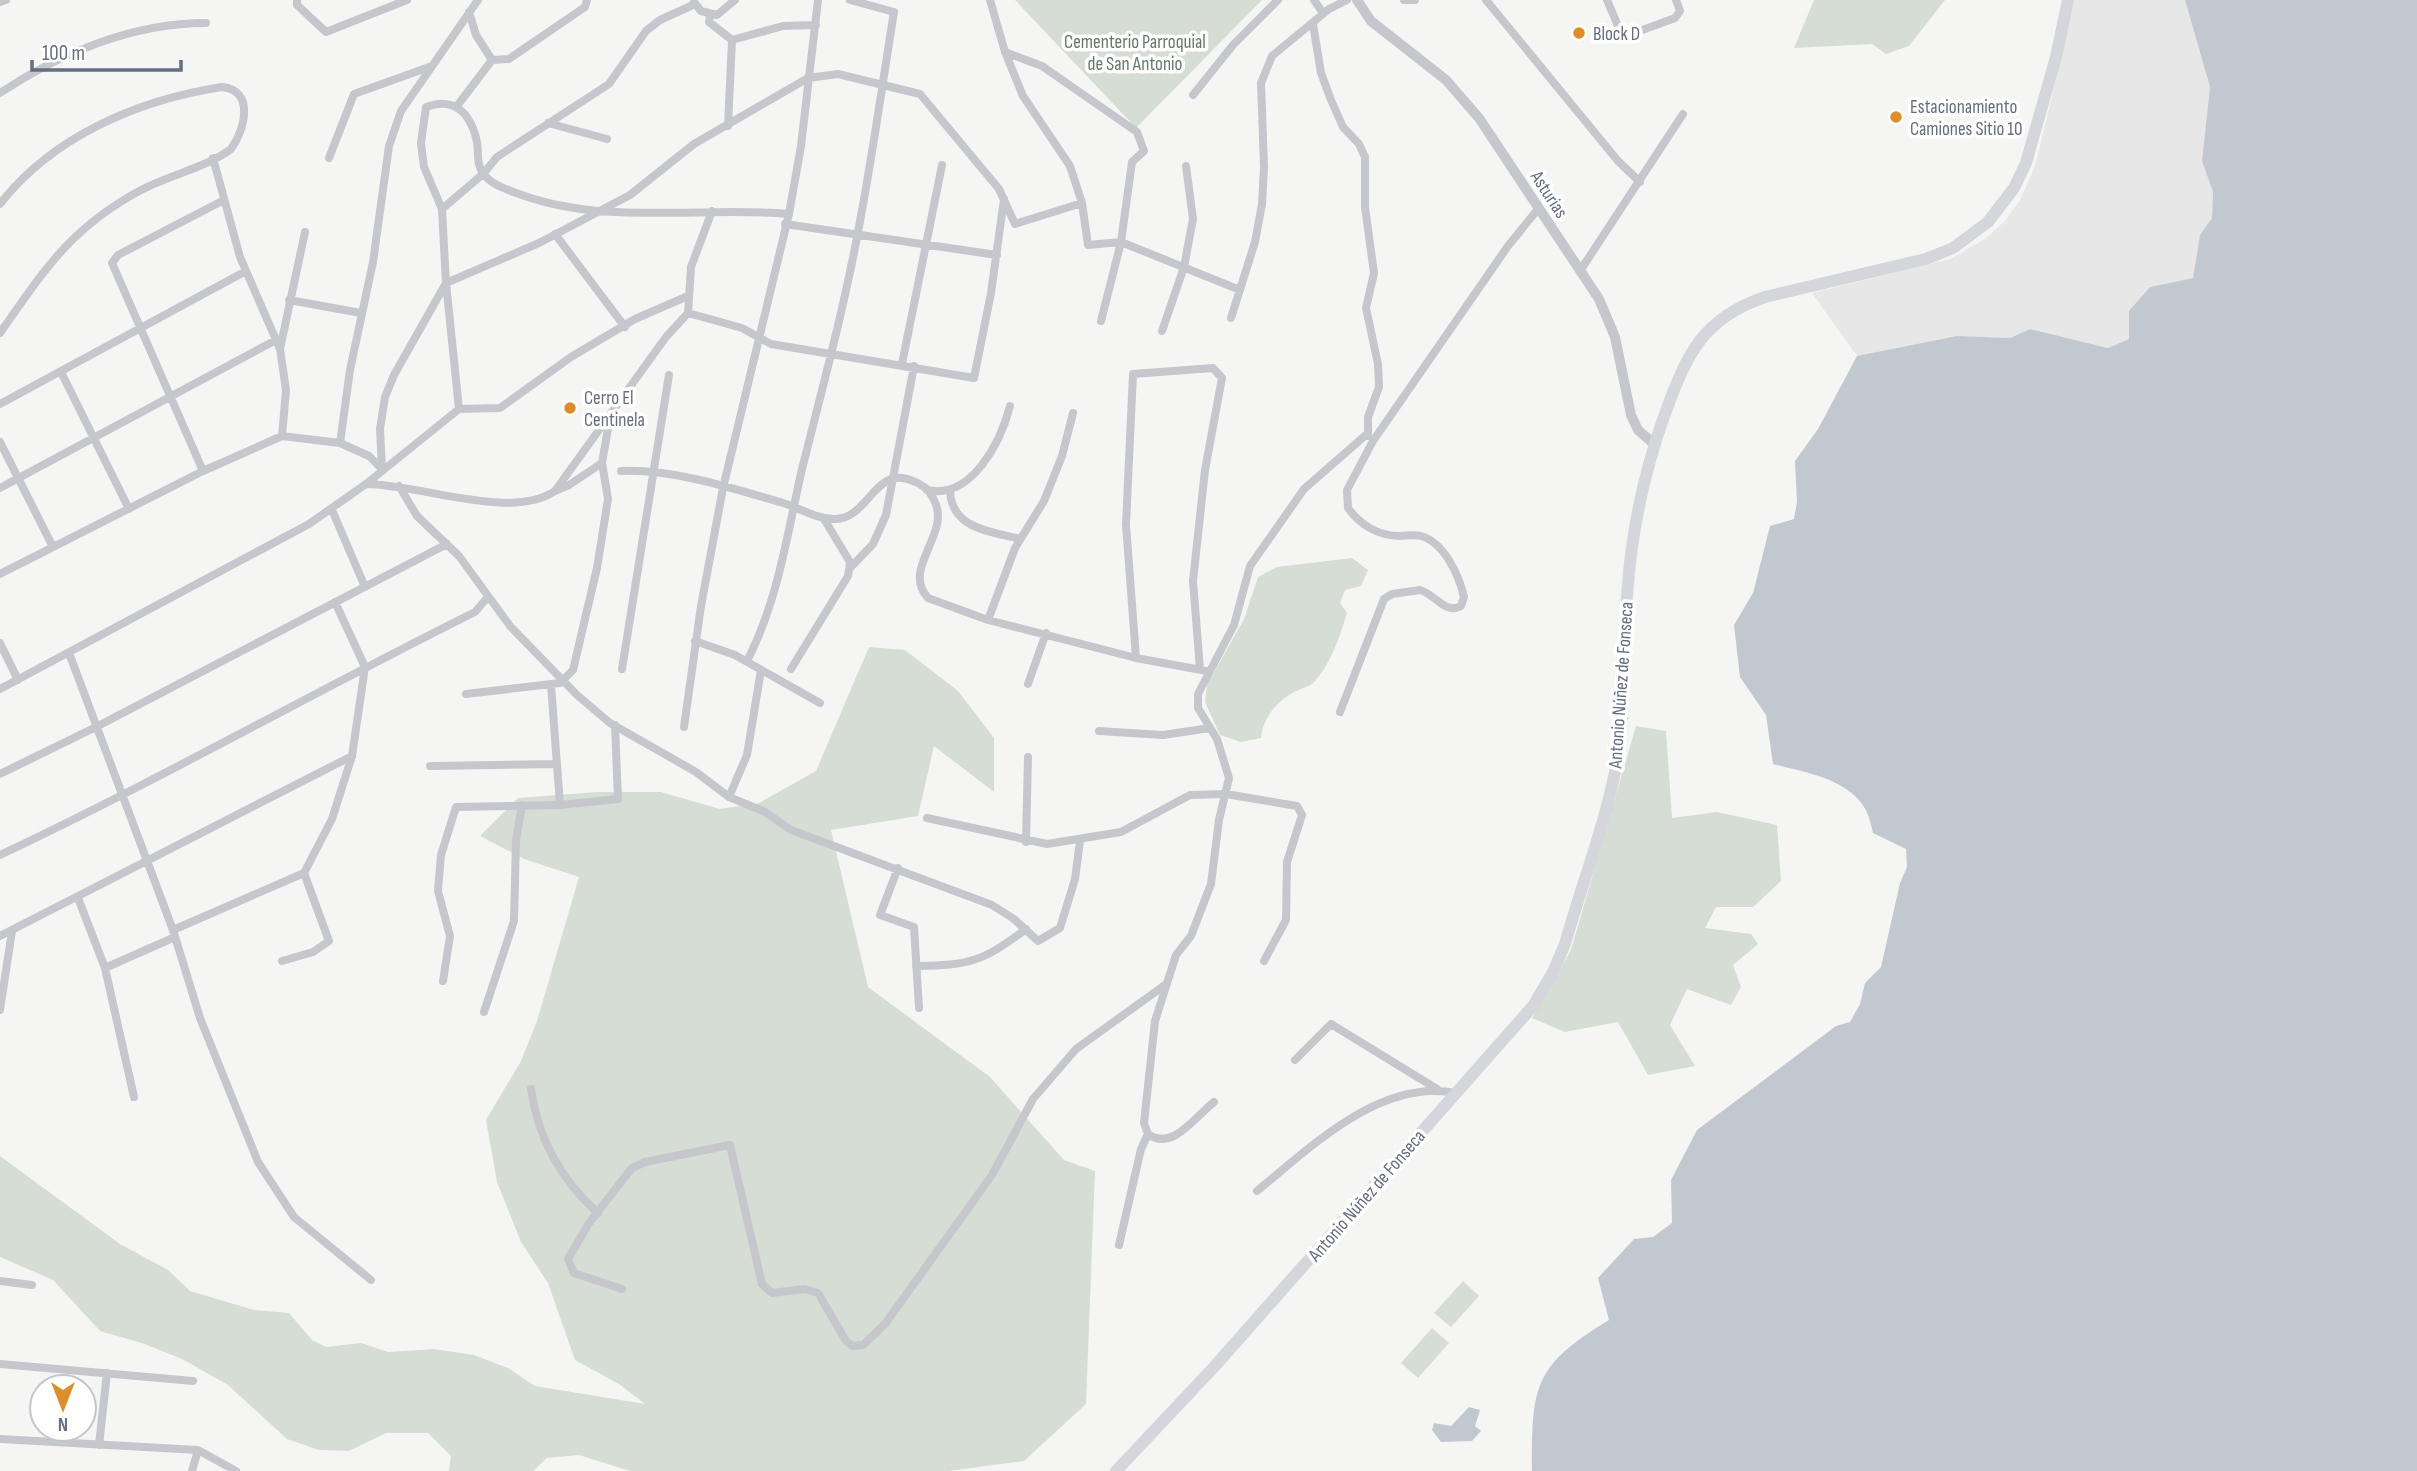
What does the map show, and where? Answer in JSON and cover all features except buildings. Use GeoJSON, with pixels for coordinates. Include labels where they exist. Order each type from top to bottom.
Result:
{"type":"FeatureCollection","features":[{"type":"Feature","properties":{"kind":"main road","name":"Antonio Núñez de Fonseca"},"geometry":{"type":"LineString","coordinates":[[2048,78],[2049,57],[2061,0]]}},
{"type":"Feature","properties":{"kind":"main road","name":"Antonio Núñez de Fonseca"},"geometry":{"type":"LineString","coordinates":[[1116,1471],[1214,1367],[1533,1006],[1553,972],[1565,944],[1618,758],[1629,566],[1638,506],[1654,444],[1684,362],[1704,334],[1731,312],[1765,297],[1940,254],[1966,240],[1988,222],[2007,200],[2021,176],[2068,0]]}},
{"type":"Feature","properties":{"kind":"street"},"geometry":{"type":"LineString","coordinates":[[0,2],[6,0]]}},
{"type":"Feature","properties":{"kind":"street"},"geometry":{"type":"LineString","coordinates":[[297,0],[296,5],[326,32],[407,0]]}},
{"type":"Feature","properties":{"kind":"street"},"geometry":{"type":"LineString","coordinates":[[340,443],[343,407],[373,262],[389,146],[401,111],[478,0]]}},
{"type":"Feature","properties":{"kind":"street"},"geometry":{"type":"LineString","coordinates":[[457,106],[492,60],[509,59],[585,7],[587,0]]}},
{"type":"Feature","properties":{"kind":"street"},"geometry":{"type":"LineString","coordinates":[[442,208],[483,174],[497,157],[609,83],[646,31],[660,20],[693,2],[710,15],[722,13],[735,0]]}},
{"type":"Feature","properties":{"kind":"street"},"geometry":{"type":"LineString","coordinates":[[684,727],[695,641],[723,488],[789,214],[801,146],[818,0]]}},
{"type":"Feature","properties":{"kind":"street"},"geometry":{"type":"LineString","coordinates":[[747,661],[764,628],[783,565],[793,506],[858,234],[894,12],[850,0]]}},
{"type":"Feature","properties":{"kind":"street"},"geometry":{"type":"LineString","coordinates":[[990,0],[1005,52],[1023,96],[1070,166],[1082,203],[1088,245],[1121,242],[1240,290]]}},
{"type":"Feature","properties":{"kind":"street"},"geometry":{"type":"LineString","coordinates":[[1193,95],[1233,45],[1278,0]]}},
{"type":"Feature","properties":{"kind":"street"},"geometry":{"type":"LineString","coordinates":[[1314,0],[1323,13]]}},
{"type":"Feature","properties":{"kind":"street"},"geometry":{"type":"LineString","coordinates":[[1231,318],[1255,242],[1262,204],[1264,167],[1261,83],[1272,56],[1323,13],[1347,0]]}},
{"type":"Feature","properties":{"kind":"street","name":"Asturias"},"geometry":{"type":"LineString","coordinates":[[1357,0],[1371,21],[1463,97],[1580,271],[1611,326],[1631,415],[1643,435],[1654,444]]}},
{"type":"Feature","properties":{"kind":"street"},"geometry":{"type":"LineString","coordinates":[[1404,0],[1415,0]]}},
{"type":"Feature","properties":{"kind":"street"},"geometry":{"type":"LineString","coordinates":[[1486,0],[1618,161],[1640,182]]}},
{"type":"Feature","properties":{"kind":"street"},"geometry":{"type":"LineString","coordinates":[[1607,0],[1621,33],[1626,36],[1675,18],[1679,11],[1676,0]]}},
{"type":"Feature","properties":{"kind":"street"},"geometry":{"type":"LineString","coordinates":[[469,12],[476,35],[492,60]]}},
{"type":"Feature","properties":{"kind":"street"},"geometry":{"type":"LineString","coordinates":[[710,15],[709,22],[732,40]]}},
{"type":"Feature","properties":{"kind":"street"},"geometry":{"type":"LineString","coordinates":[[0,93],[55,62],[103,42],[160,26],[206,23]]}},
{"type":"Feature","properties":{"kind":"street"},"geometry":{"type":"LineString","coordinates":[[732,40],[783,26],[816,24]]}},
{"type":"Feature","properties":{"kind":"street"},"geometry":{"type":"LineString","coordinates":[[1313,24],[1321,73],[1331,100],[1343,127],[1365,157],[1365,207],[1374,273],[1366,307],[1378,364],[1379,387],[1368,417],[1370,438]]}},
{"type":"Feature","properties":{"kind":"street"},"geometry":{"type":"LineString","coordinates":[[728,126],[732,40]]}},
{"type":"Feature","properties":{"kind":"street"},"geometry":{"type":"LineString","coordinates":[[1005,52],[1042,66],[1137,132],[1144,151],[1132,162],[1121,242],[1101,321]]}},
{"type":"Feature","properties":{"kind":"street"},"geometry":{"type":"LineString","coordinates":[[328,158],[354,94],[432,66]]}},
{"type":"Feature","properties":{"kind":"street"},"geometry":{"type":"LineString","coordinates":[[382,469],[380,429],[385,397],[394,374],[446,283],[555,234],[630,195],[694,144],[808,78],[838,74],[920,94],[1004,199],[1015,224],[1082,203]]}},
{"type":"Feature","properties":{"kind":"street"},"geometry":{"type":"LineString","coordinates":[[0,204],[20,178],[66,142],[135,109],[226,87],[242,97],[245,112],[234,146],[165,178],[96,217],[41,273],[0,332]]}},
{"type":"Feature","properties":{"kind":"street"},"geometry":{"type":"LineString","coordinates":[[459,410],[446,283],[442,208],[424,167],[421,143],[426,107],[441,101],[457,106],[472,126],[483,174],[492,183],[544,202],[599,211],[789,214]]}},
{"type":"Feature","properties":{"kind":"street"},"geometry":{"type":"LineString","coordinates":[[1580,271],[1683,114]]}},
{"type":"Feature","properties":{"kind":"street"},"geometry":{"type":"LineString","coordinates":[[548,123],[607,139]]}},
{"type":"Feature","properties":{"kind":"street"},"geometry":{"type":"LineString","coordinates":[[213,158],[246,271],[280,349],[286,390],[282,436]]}},
{"type":"Feature","properties":{"kind":"street"},"geometry":{"type":"LineString","coordinates":[[902,364],[942,165]]}},
{"type":"Feature","properties":{"kind":"street"},"geometry":{"type":"LineString","coordinates":[[1162,331],[1184,267],[1193,219],[1186,166]]}},
{"type":"Feature","properties":{"kind":"street"},"geometry":{"type":"LineString","coordinates":[[688,313],[742,328],[771,344],[975,378],[1004,199]]}},
{"type":"Feature","properties":{"kind":"street"},"geometry":{"type":"LineString","coordinates":[[203,471],[113,271],[114,259],[224,200]]}},
{"type":"Feature","properties":{"kind":"street"},"geometry":{"type":"LineString","coordinates":[[1340,712],[1384,599],[1392,594],[1414,589],[1430,594],[1451,609],[1458,608],[1464,600],[1456,574],[1433,542],[1418,536],[1391,536],[1376,531],[1348,509],[1347,490],[1370,438],[1508,246],[1538,209]]}},
{"type":"Feature","properties":{"kind":"street"},"geometry":{"type":"LineString","coordinates":[[555,491],[666,337],[688,313],[691,267],[712,211]]}},
{"type":"Feature","properties":{"kind":"street"},"geometry":{"type":"LineString","coordinates":[[785,224],[997,255]]}},
{"type":"Feature","properties":{"kind":"street"},"geometry":{"type":"LineString","coordinates":[[280,349],[305,232]]}},
{"type":"Feature","properties":{"kind":"street"},"geometry":{"type":"LineString","coordinates":[[555,234],[625,327]]}},
{"type":"Feature","properties":{"kind":"street"},"geometry":{"type":"LineString","coordinates":[[0,404],[246,271]]}},
{"type":"Feature","properties":{"kind":"street"},"geometry":{"type":"LineString","coordinates":[[0,690],[332,510],[459,410],[500,408],[570,357],[635,319],[688,296]]}},
{"type":"Feature","properties":{"kind":"street"},"geometry":{"type":"LineString","coordinates":[[289,300],[361,313]]}},
{"type":"Feature","properties":{"kind":"street"},"geometry":{"type":"LineString","coordinates":[[0,488],[276,340]]}},
{"type":"Feature","properties":{"kind":"street"},"geometry":{"type":"LineString","coordinates":[[791,669],[842,587],[850,568],[867,552],[878,535],[893,478],[914,366]]}},
{"type":"Feature","properties":{"kind":"street"},"geometry":{"type":"LineString","coordinates":[[1136,658],[1126,524],[1133,374],[1213,368],[1222,378],[1205,470],[1193,581],[1204,670]]}},
{"type":"Feature","properties":{"kind":"street"},"geometry":{"type":"LineString","coordinates":[[61,372],[129,509]]}},
{"type":"Feature","properties":{"kind":"street"},"geometry":{"type":"LineString","coordinates":[[622,669],[669,374]]}},
{"type":"Feature","properties":{"kind":"street"},"geometry":{"type":"LineString","coordinates":[[927,490],[950,490],[969,478],[987,457],[1001,433],[1010,406]]}},
{"type":"Feature","properties":{"kind":"street"},"geometry":{"type":"LineString","coordinates":[[988,620],[1020,539],[1044,501],[1062,456],[1073,413]]}},
{"type":"Feature","properties":{"kind":"street"},"geometry":{"type":"LineString","coordinates":[[466,694],[551,685],[565,681],[576,665],[597,568],[608,499],[601,463],[610,416]]}},
{"type":"Feature","properties":{"kind":"street"},"geometry":{"type":"LineString","coordinates":[[0,574],[203,471],[282,436],[340,443],[369,456],[382,469]]}},
{"type":"Feature","properties":{"kind":"street"},"geometry":{"type":"LineString","coordinates":[[1119,1245],[1141,1149],[1148,1134],[1144,1123],[1155,1021],[1176,956],[1191,936],[1211,884],[1219,820],[1229,778],[1217,739],[1198,708],[1198,694],[1204,670],[1234,625],[1250,566],[1287,510],[1313,480],[1370,438]]}},
{"type":"Feature","properties":{"kind":"street"},"geometry":{"type":"LineString","coordinates":[[0,442],[53,547]]}},
{"type":"Feature","properties":{"kind":"street"},"geometry":{"type":"LineString","coordinates":[[366,484],[399,486],[509,504],[536,502],[569,485],[601,463]]}},
{"type":"Feature","properties":{"kind":"street"},"geometry":{"type":"LineString","coordinates":[[621,471],[652,471],[793,506],[824,519],[842,519],[854,514],[873,491],[893,478],[915,481],[927,490],[939,513],[937,530],[919,571],[921,588],[928,598],[988,620],[1136,658],[1204,670]]}},
{"type":"Feature","properties":{"kind":"street"},"geometry":{"type":"LineString","coordinates":[[399,486],[416,516],[459,556],[487,598],[536,654],[615,725],[695,772],[729,797],[765,812],[791,830],[992,905],[1038,941],[1060,928],[1074,879],[1080,841]]}},
{"type":"Feature","properties":{"kind":"street"},"geometry":{"type":"LineString","coordinates":[[950,490],[955,510],[967,524],[1020,539]]}},
{"type":"Feature","properties":{"kind":"street"},"geometry":{"type":"LineString","coordinates":[[332,510],[365,587]]}},
{"type":"Feature","properties":{"kind":"street"},"geometry":{"type":"LineString","coordinates":[[824,519],[850,568]]}},
{"type":"Feature","properties":{"kind":"street"},"geometry":{"type":"LineString","coordinates":[[0,774],[96,727],[447,544]]}},
{"type":"Feature","properties":{"kind":"street"},"geometry":{"type":"LineString","coordinates":[[0,855],[122,797],[365,667],[475,612],[487,598]]}},
{"type":"Feature","properties":{"kind":"street"},"geometry":{"type":"LineString","coordinates":[[105,968],[304,873],[332,819],[352,756],[365,667],[335,602]]}},
{"type":"Feature","properties":{"kind":"street"},"geometry":{"type":"LineString","coordinates":[[1028,684],[1046,633]]}},
{"type":"Feature","properties":{"kind":"street"},"geometry":{"type":"LineString","coordinates":[[695,641],[747,661],[820,702]]}},
{"type":"Feature","properties":{"kind":"street"},"geometry":{"type":"LineString","coordinates":[[0,643],[18,680]]}},
{"type":"Feature","properties":{"kind":"street"},"geometry":{"type":"LineString","coordinates":[[69,653],[174,934],[200,1018],[258,1162],[295,1217],[371,1280]]}},
{"type":"Feature","properties":{"kind":"street"},"geometry":{"type":"LineString","coordinates":[[729,797],[747,755],[761,670]]}},
{"type":"Feature","properties":{"kind":"street"},"geometry":{"type":"LineString","coordinates":[[551,685],[560,805]]}},
{"type":"Feature","properties":{"kind":"street"},"geometry":{"type":"LineString","coordinates":[[443,981],[450,936],[438,891],[445,839],[456,807],[560,805],[618,799],[615,725]]}},
{"type":"Feature","properties":{"kind":"street"},"geometry":{"type":"LineString","coordinates":[[1099,731],[1163,735],[1210,728]]}},
{"type":"Feature","properties":{"kind":"street"},"geometry":{"type":"LineString","coordinates":[[0,936],[352,756]]}},
{"type":"Feature","properties":{"kind":"street"},"geometry":{"type":"LineString","coordinates":[[1026,842],[1028,757]]}},
{"type":"Feature","properties":{"kind":"street"},"geometry":{"type":"LineString","coordinates":[[430,766],[557,764]]}},
{"type":"Feature","properties":{"kind":"street"},"geometry":{"type":"LineString","coordinates":[[927,818],[1026,842],[1047,844],[1080,841],[1121,832],[1190,795],[1226,794],[1297,806],[1302,815],[1287,862],[1286,920],[1264,961]]}},
{"type":"Feature","properties":{"kind":"street"},"geometry":{"type":"LineString","coordinates":[[484,1012],[514,921],[516,840],[522,805]]}},
{"type":"Feature","properties":{"kind":"street"},"geometry":{"type":"LineString","coordinates":[[898,868],[880,915],[914,927],[919,1008]]}},
{"type":"Feature","properties":{"kind":"street"},"geometry":{"type":"LineString","coordinates":[[282,961],[313,952],[328,941],[304,873]]}},
{"type":"Feature","properties":{"kind":"street"},"geometry":{"type":"LineString","coordinates":[[78,898],[105,968],[134,1097]]}},
{"type":"Feature","properties":{"kind":"street"},"geometry":{"type":"LineString","coordinates":[[916,966],[956,965],[979,960],[1026,929]]}},
{"type":"Feature","properties":{"kind":"street"},"geometry":{"type":"LineString","coordinates":[[0,1010],[12,931]]}},
{"type":"Feature","properties":{"kind":"street"},"geometry":{"type":"LineString","coordinates":[[622,1289],[574,1273],[568,1259],[622,1177],[638,1164],[730,1144],[757,1276],[762,1284],[772,1293],[810,1289],[818,1293],[846,1341],[853,1346],[863,1345],[885,1324],[992,1175],[1033,1099],[1076,1049],[1166,985]]}},
{"type":"Feature","properties":{"kind":"street"},"geometry":{"type":"LineString","coordinates":[[1295,1060],[1331,1024],[1437,1089],[1456,1093]]}},
{"type":"Feature","properties":{"kind":"street"},"geometry":{"type":"LineString","coordinates":[[531,1089],[536,1118],[554,1161],[573,1189],[598,1213]]}},
{"type":"Feature","properties":{"kind":"street"},"geometry":{"type":"LineString","coordinates":[[1257,1191],[1316,1142],[1362,1112],[1405,1096],[1437,1089]]}},
{"type":"Feature","properties":{"kind":"street"},"geometry":{"type":"LineString","coordinates":[[1148,1134],[1163,1140],[1174,1137],[1214,1102]]}},
{"type":"Feature","properties":{"kind":"street"},"geometry":{"type":"LineString","coordinates":[[0,1281],[32,1285]]}},
{"type":"Feature","properties":{"kind":"street"},"geometry":{"type":"LineString","coordinates":[[0,1364],[193,1381]]}},
{"type":"Feature","properties":{"kind":"street"},"geometry":{"type":"LineString","coordinates":[[99,1445],[107,1373]]}},
{"type":"Feature","properties":{"kind":"street"},"geometry":{"type":"LineString","coordinates":[[0,1438],[198,1450],[214,1457],[233,1471]]}},
{"type":"Feature","properties":{"kind":"street"},"geometry":{"type":"LineString","coordinates":[[192,1471],[198,1450]]}},
{"type":"Feature","properties":{"kind":"shaded area"},"geometry":{"type":"Polygon","coordinates":[[[2071,0],[2185,0],[2210,87],[2202,161],[2213,192],[2212,218],[2200,236],[2193,278],[2150,287],[2130,330],[2129,339],[2108,348],[2030,329],[2010,338],[1957,336],[1857,356],[1812,293],[1950,259],[1985,239],[2005,221],[2020,200],[2035,166],[2057,76],[2071,0]]]}},
{"type":"Feature","properties":{"kind":"shaded area"},"geometry":{"type":"Polygon","coordinates":[[[2185,0],[2417,0],[2417,1471],[1532,1471],[1533,1418],[1542,1381],[1565,1351],[1609,1320],[1598,1278],[1634,1239],[1653,1237],[1672,1223],[1671,1180],[1697,1130],[1836,1026],[1850,1022],[1860,1004],[1865,983],[1881,967],[1900,883],[1907,867],[1906,849],[1873,833],[1866,810],[1846,789],[1810,773],[1773,764],[1766,715],[1740,677],[1734,625],[1753,593],[1770,526],[1794,519],[1797,502],[1795,461],[1818,429],[1857,356],[1957,336],[2010,338],[2030,329],[2108,348],[2129,339],[2129,311],[2150,287],[2193,278],[2200,235],[2212,218],[2213,192],[2202,161],[2210,87],[2185,0]]]}},
{"type":"Feature","properties":{"kind":"shaded area"},"geometry":{"type":"Polygon","coordinates":[[[1469,1407],[1480,1410],[1475,1426],[1481,1431],[1472,1441],[1441,1442],[1432,1430],[1434,1423],[1451,1426],[1469,1407]]]}},
{"type":"Feature","properties":{"kind":"green space","name":"Cementerio Parroquial de San Antonio"},"geometry":{"type":"Polygon","coordinates":[[[1015,0],[1262,0],[1136,128],[1015,0]]]}},
{"type":"Feature","properties":{"kind":"green space"},"geometry":{"type":"Polygon","coordinates":[[[1814,0],[1945,0],[1909,46],[1886,54],[1872,44],[1794,48],[1814,0]]]}},
{"type":"Feature","properties":{"kind":"green space"},"geometry":{"type":"Polygon","coordinates":[[[1352,558],[1368,570],[1361,586],[1345,590],[1340,603],[1347,613],[1334,649],[1320,675],[1312,684],[1294,692],[1276,706],[1264,724],[1261,738],[1241,742],[1220,735],[1205,702],[1207,685],[1244,619],[1258,577],[1277,567],[1352,558]]]}},
{"type":"Feature","properties":{"kind":"green space"},"geometry":{"type":"Polygon","coordinates":[[[869,647],[905,650],[958,691],[994,738],[994,792],[934,746],[918,816],[831,830],[868,987],[990,1077],[1064,1160],[1095,1171],[1086,1404],[1024,1461],[949,1471],[630,1471],[579,1455],[547,1458],[533,1471],[449,1471],[451,1456],[428,1433],[386,1433],[349,1451],[319,1450],[287,1439],[228,1385],[182,1359],[142,1343],[100,1331],[53,1280],[0,1257],[0,1156],[120,1244],[168,1270],[190,1291],[254,1310],[289,1313],[312,1340],[326,1347],[361,1343],[388,1352],[434,1349],[474,1355],[508,1368],[535,1386],[645,1404],[619,1384],[575,1360],[548,1283],[521,1242],[497,1182],[486,1120],[521,1061],[537,1021],[579,877],[524,859],[480,836],[518,798],[598,792],[661,792],[720,809],[759,803],[816,771],[869,647]]]}},
{"type":"Feature","properties":{"kind":"green space"},"geometry":{"type":"Polygon","coordinates":[[[1636,726],[1666,731],[1672,818],[1717,812],[1777,825],[1781,881],[1753,907],[1716,907],[1705,928],[1751,934],[1758,944],[1733,965],[1741,987],[1731,1005],[1687,989],[1670,1025],[1695,1066],[1648,1075],[1618,1022],[1565,1032],[1532,1018],[1571,950],[1636,726]]]}},
{"type":"Feature","properties":{"kind":"green space"},"geometry":{"type":"Polygon","coordinates":[[[1463,1281],[1479,1296],[1451,1327],[1434,1313],[1463,1281]]]}},
{"type":"Feature","properties":{"kind":"green space"},"geometry":{"type":"Polygon","coordinates":[[[1432,1328],[1449,1343],[1418,1378],[1401,1363],[1432,1328]]]}},
{"type":"Feature","properties":{"kind":"place","name":"Block D"},"geometry":{"type":"Point","coordinates":[1579,33]}},
{"type":"Feature","properties":{"kind":"place","name":"Estacionamiento Camiones Sitio 10"},"geometry":{"type":"Point","coordinates":[1896,117]}},
{"type":"Feature","properties":{"kind":"place","name":"Cerro El Centinela"},"geometry":{"type":"Point","coordinates":[570,408]}}]}
